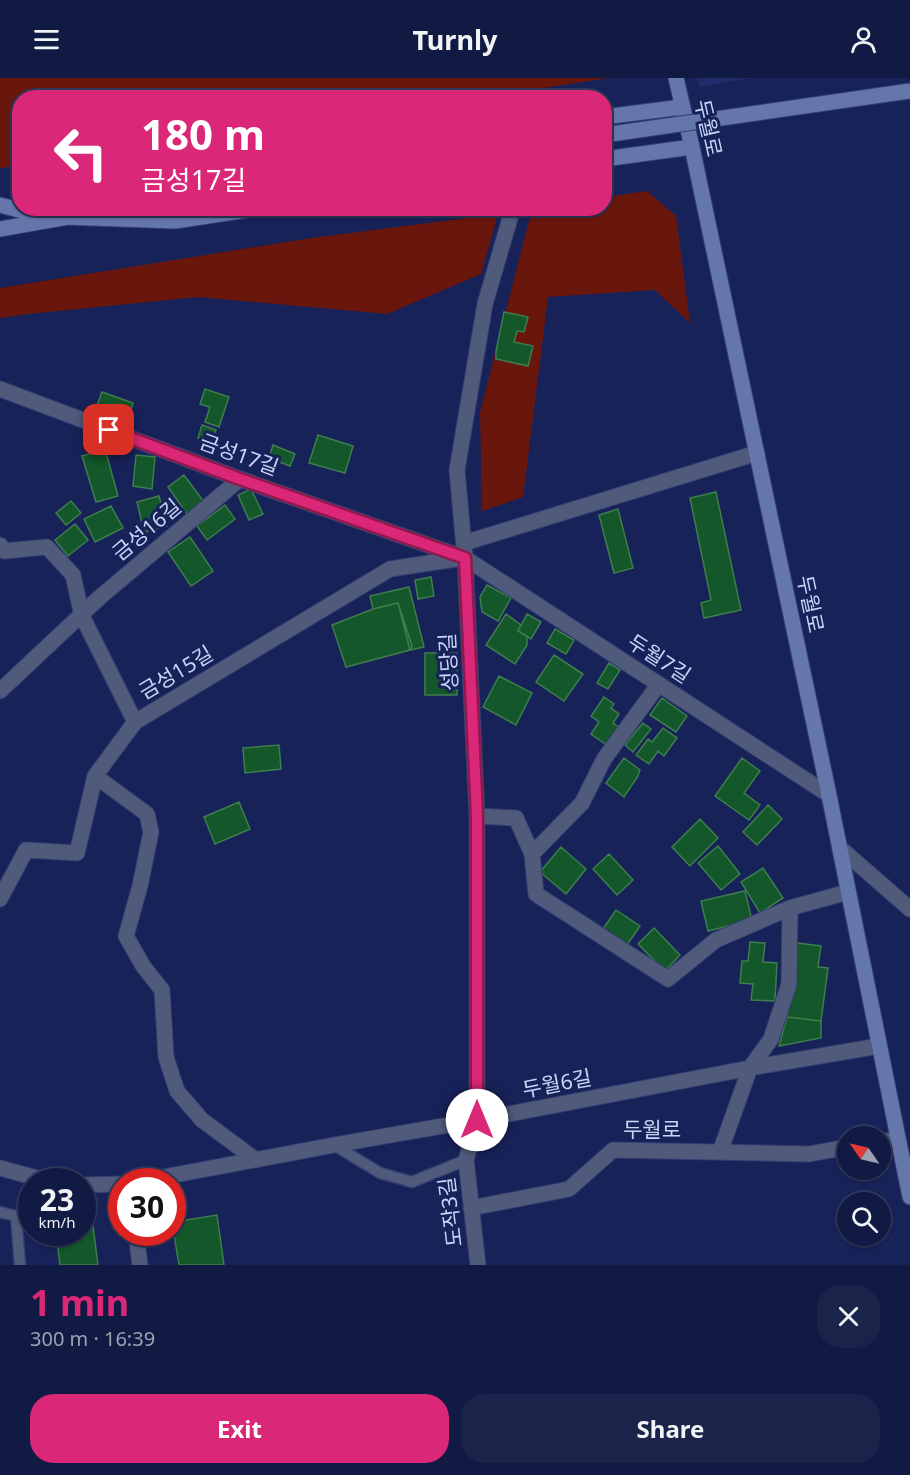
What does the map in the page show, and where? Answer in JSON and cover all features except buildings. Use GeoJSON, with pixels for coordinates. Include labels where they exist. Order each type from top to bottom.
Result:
{"type":"FeatureCollection","features":[{"type":"Feature","properties":{"kind":"main road","name":"두월로"},"geometry":{"type":"LineString","coordinates":[[676,78],[829,795],[910,1197]]}},
{"type":"Feature","properties":{"kind":"main road"},"geometry":{"type":"LineString","coordinates":[[612,134],[910,91]]}},
{"type":"Feature","properties":{"kind":"main road"},"geometry":{"type":"LineString","coordinates":[[612,116],[682,107]]}},
{"type":"Feature","properties":{"kind":"main road"},"geometry":{"type":"LineString","coordinates":[[612,158],[692,147]]}},
{"type":"Feature","properties":{"kind":"main road"},"geometry":{"type":"LineString","coordinates":[[51,216],[175,221],[208,216]]}},
{"type":"Feature","properties":{"kind":"main road"},"geometry":{"type":"LineString","coordinates":[[60,218],[65,216]]}},
{"type":"Feature","properties":{"kind":"main road"},"geometry":{"type":"LineString","coordinates":[[0,229],[73,216]]}},
{"type":"Feature","properties":{"kind":"street","name":"성당길"},"geometry":{"type":"LineString","coordinates":[[477,1120],[477,816],[465,550],[457,470],[485,304],[511,216]]}},
{"type":"Feature","properties":{"kind":"street","name":"금성17길"},"geometry":{"type":"LineString","coordinates":[[0,389],[240,479],[465,550]]}},
{"type":"Feature","properties":{"kind":"street","name":"금성15길"},"geometry":{"type":"LineString","coordinates":[[0,899],[26,850],[77,853],[95,776],[135,722],[390,569],[465,550],[757,453]]}},
{"type":"Feature","properties":{"kind":"street","name":"금성16길"},"geometry":{"type":"LineString","coordinates":[[0,691],[99,598],[240,479]]}},
{"type":"Feature","properties":{"kind":"street"},"geometry":{"type":"LineString","coordinates":[[0,545],[4,551],[47,547],[73,575],[81,616],[135,722]]}},
{"type":"Feature","properties":{"kind":"street","name":"두월7길"},"geometry":{"type":"LineString","coordinates":[[465,550],[659,684],[829,795]]}},
{"type":"Feature","properties":{"kind":"street"},"geometry":{"type":"LineString","coordinates":[[531,854],[582,803],[604,759],[659,684]]}},
{"type":"Feature","properties":{"kind":"street"},"geometry":{"type":"LineString","coordinates":[[95,776],[147,814],[151,832],[140,886],[126,936],[143,966],[162,990],[166,1056],[177,1091],[202,1120],[256,1160]]}},
{"type":"Feature","properties":{"kind":"street"},"geometry":{"type":"LineString","coordinates":[[477,816],[516,818],[531,854],[536,894],[668,980],[716,940],[790,908],[848,892]]}},
{"type":"Feature","properties":{"kind":"street"},"geometry":{"type":"LineString","coordinates":[[840,848],[910,909]]}},
{"type":"Feature","properties":{"kind":"street"},"geometry":{"type":"LineString","coordinates":[[720,1152],[750,1068],[771,1039],[789,984],[790,908]]}},
{"type":"Feature","properties":{"kind":"street","name":"두월6길"},"geometry":{"type":"LineString","coordinates":[[186,1173],[750,1068],[879,1047]]}},
{"type":"Feature","properties":{"kind":"street","name":"도작3길"},"geometry":{"type":"LineString","coordinates":[[477,1120],[466,1160],[478,1265]]}},
{"type":"Feature","properties":{"kind":"street"},"geometry":{"type":"LineString","coordinates":[[891,1140],[898,1139]]}},
{"type":"Feature","properties":{"kind":"street","name":"두월로"},"geometry":{"type":"LineString","coordinates":[[471,1208],[569,1189],[613,1150],[809,1154],[837,1149]]}},
{"type":"Feature","properties":{"kind":"street"},"geometry":{"type":"LineString","coordinates":[[0,1168],[18,1173]]}},
{"type":"Feature","properties":{"kind":"street"},"geometry":{"type":"LineString","coordinates":[[138,1246],[140,1265]]}},
{"type":"Feature","properties":{"kind":"lane"},"geometry":{"type":"LineString","coordinates":[[334,1144],[380,1173],[412,1182],[466,1160]]}},
{"type":"Feature","properties":{"kind":"lane"},"geometry":{"type":"LineString","coordinates":[[0,1212],[16,1216],[20,1265]]}},
{"type":"Feature","properties":{"kind":"shaded area"},"geometry":{"type":"Polygon","coordinates":[[[0,78],[609,78],[530,90],[12,90],[12,167],[0,168],[0,78]]]}},
{"type":"Feature","properties":{"kind":"shaded area"},"geometry":{"type":"Polygon","coordinates":[[[697,78],[752,78],[699,87],[697,78]]]}},
{"type":"Feature","properties":{"kind":"shaded area"},"geometry":{"type":"Polygon","coordinates":[[[647,191],[676,216],[690,323],[655,290],[548,297],[523,497],[482,511],[480,412],[530,216],[612,216],[612,196],[647,191]]]}},
{"type":"Feature","properties":{"kind":"shaded area"},"geometry":{"type":"Polygon","coordinates":[[[497,216],[481,274],[387,314],[198,297],[0,318],[0,288],[311,238],[497,216]]]}},
{"type":"Feature","properties":{"kind":"route"},"geometry":{"type":"LineString","coordinates":[[109,430],[465,558],[477,816],[477,1120]]}}]}
